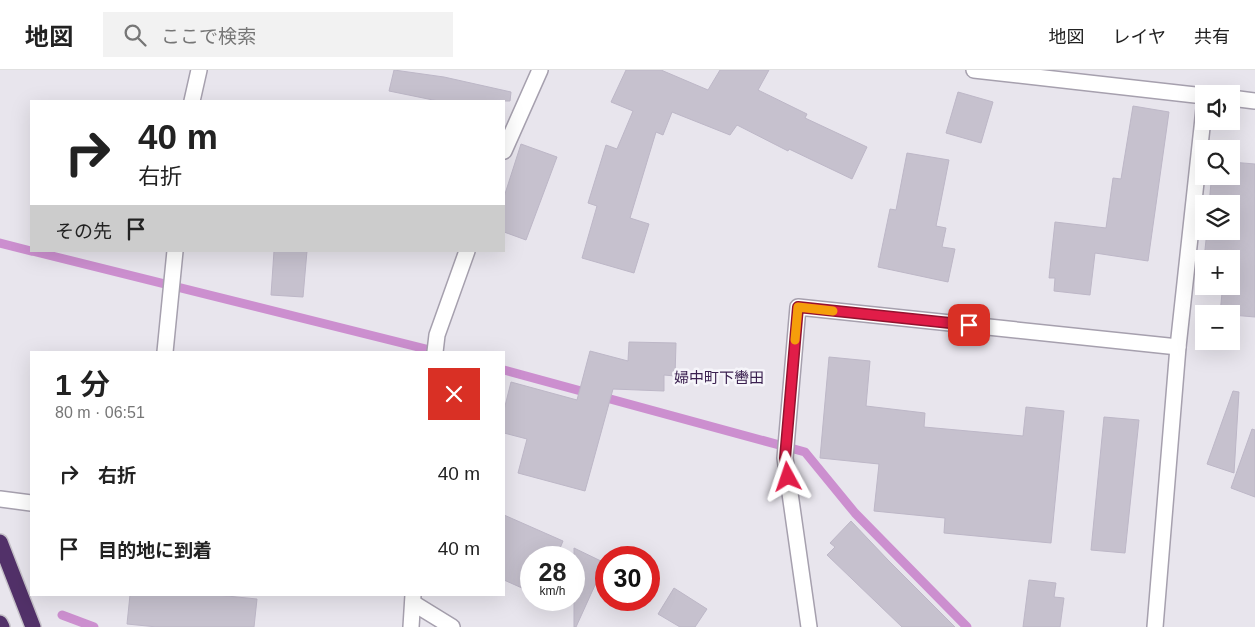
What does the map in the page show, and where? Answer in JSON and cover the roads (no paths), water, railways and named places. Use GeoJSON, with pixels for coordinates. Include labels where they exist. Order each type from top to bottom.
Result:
{"type":"FeatureCollection","features":[{"type":"Feature","properties":{"kind":"highway"},"geometry":{"type":"LineString","coordinates":[[0,542],[33,627]]}},
{"type":"Feature","properties":{"kind":"highway"},"geometry":{"type":"LineString","coordinates":[[0,623],[2,627]]}},
{"type":"Feature","properties":{"kind":"street"},"geometry":{"type":"LineString","coordinates":[[192,100],[199,70]]}},
{"type":"Feature","properties":{"kind":"street"},"geometry":{"type":"LineString","coordinates":[[505,149],[540,70]]}},
{"type":"Feature","properties":{"kind":"street"},"geometry":{"type":"LineString","coordinates":[[974,70],[1195,95]]}},
{"type":"Feature","properties":{"kind":"street"},"geometry":{"type":"LineString","coordinates":[[1240,99],[1255,101]]}},
{"type":"Feature","properties":{"kind":"street"},"geometry":{"type":"LineString","coordinates":[[1155,627],[1178,346],[1202,130]]}},
{"type":"Feature","properties":{"kind":"street"},"geometry":{"type":"LineString","coordinates":[[165,351],[175,252]]}},
{"type":"Feature","properties":{"kind":"street"},"geometry":{"type":"LineString","coordinates":[[435,351],[436,335],[467,252]]}},
{"type":"Feature","properties":{"kind":"street"},"geometry":{"type":"LineString","coordinates":[[809,627],[785,458],[798,307],[1178,346]]}},
{"type":"Feature","properties":{"kind":"street"},"geometry":{"type":"LineString","coordinates":[[0,499],[30,503]]}},
{"type":"Feature","properties":{"kind":"street"},"geometry":{"type":"LineString","coordinates":[[411,627],[413,599]]}},
{"type":"Feature","properties":{"kind":"street"},"geometry":{"type":"LineString","coordinates":[[413,599],[452,627]]}},
{"type":"Feature","properties":{"kind":"waterway"},"geometry":{"type":"LineString","coordinates":[[0,243],[30,251]]}},
{"type":"Feature","properties":{"kind":"waterway"},"geometry":{"type":"LineString","coordinates":[[36,252],[434,351]]}},
{"type":"Feature","properties":{"kind":"waterway"},"geometry":{"type":"LineString","coordinates":[[505,370],[805,452],[855,513],[967,627]]}},
{"type":"Feature","properties":{"kind":"waterway"},"geometry":{"type":"LineString","coordinates":[[62,615],[94,627]]}},
{"type":"Feature","properties":{"kind":"district","name":"婦中町下轡田"},"geometry":{"type":"Point","coordinates":[719,377]}}]}
